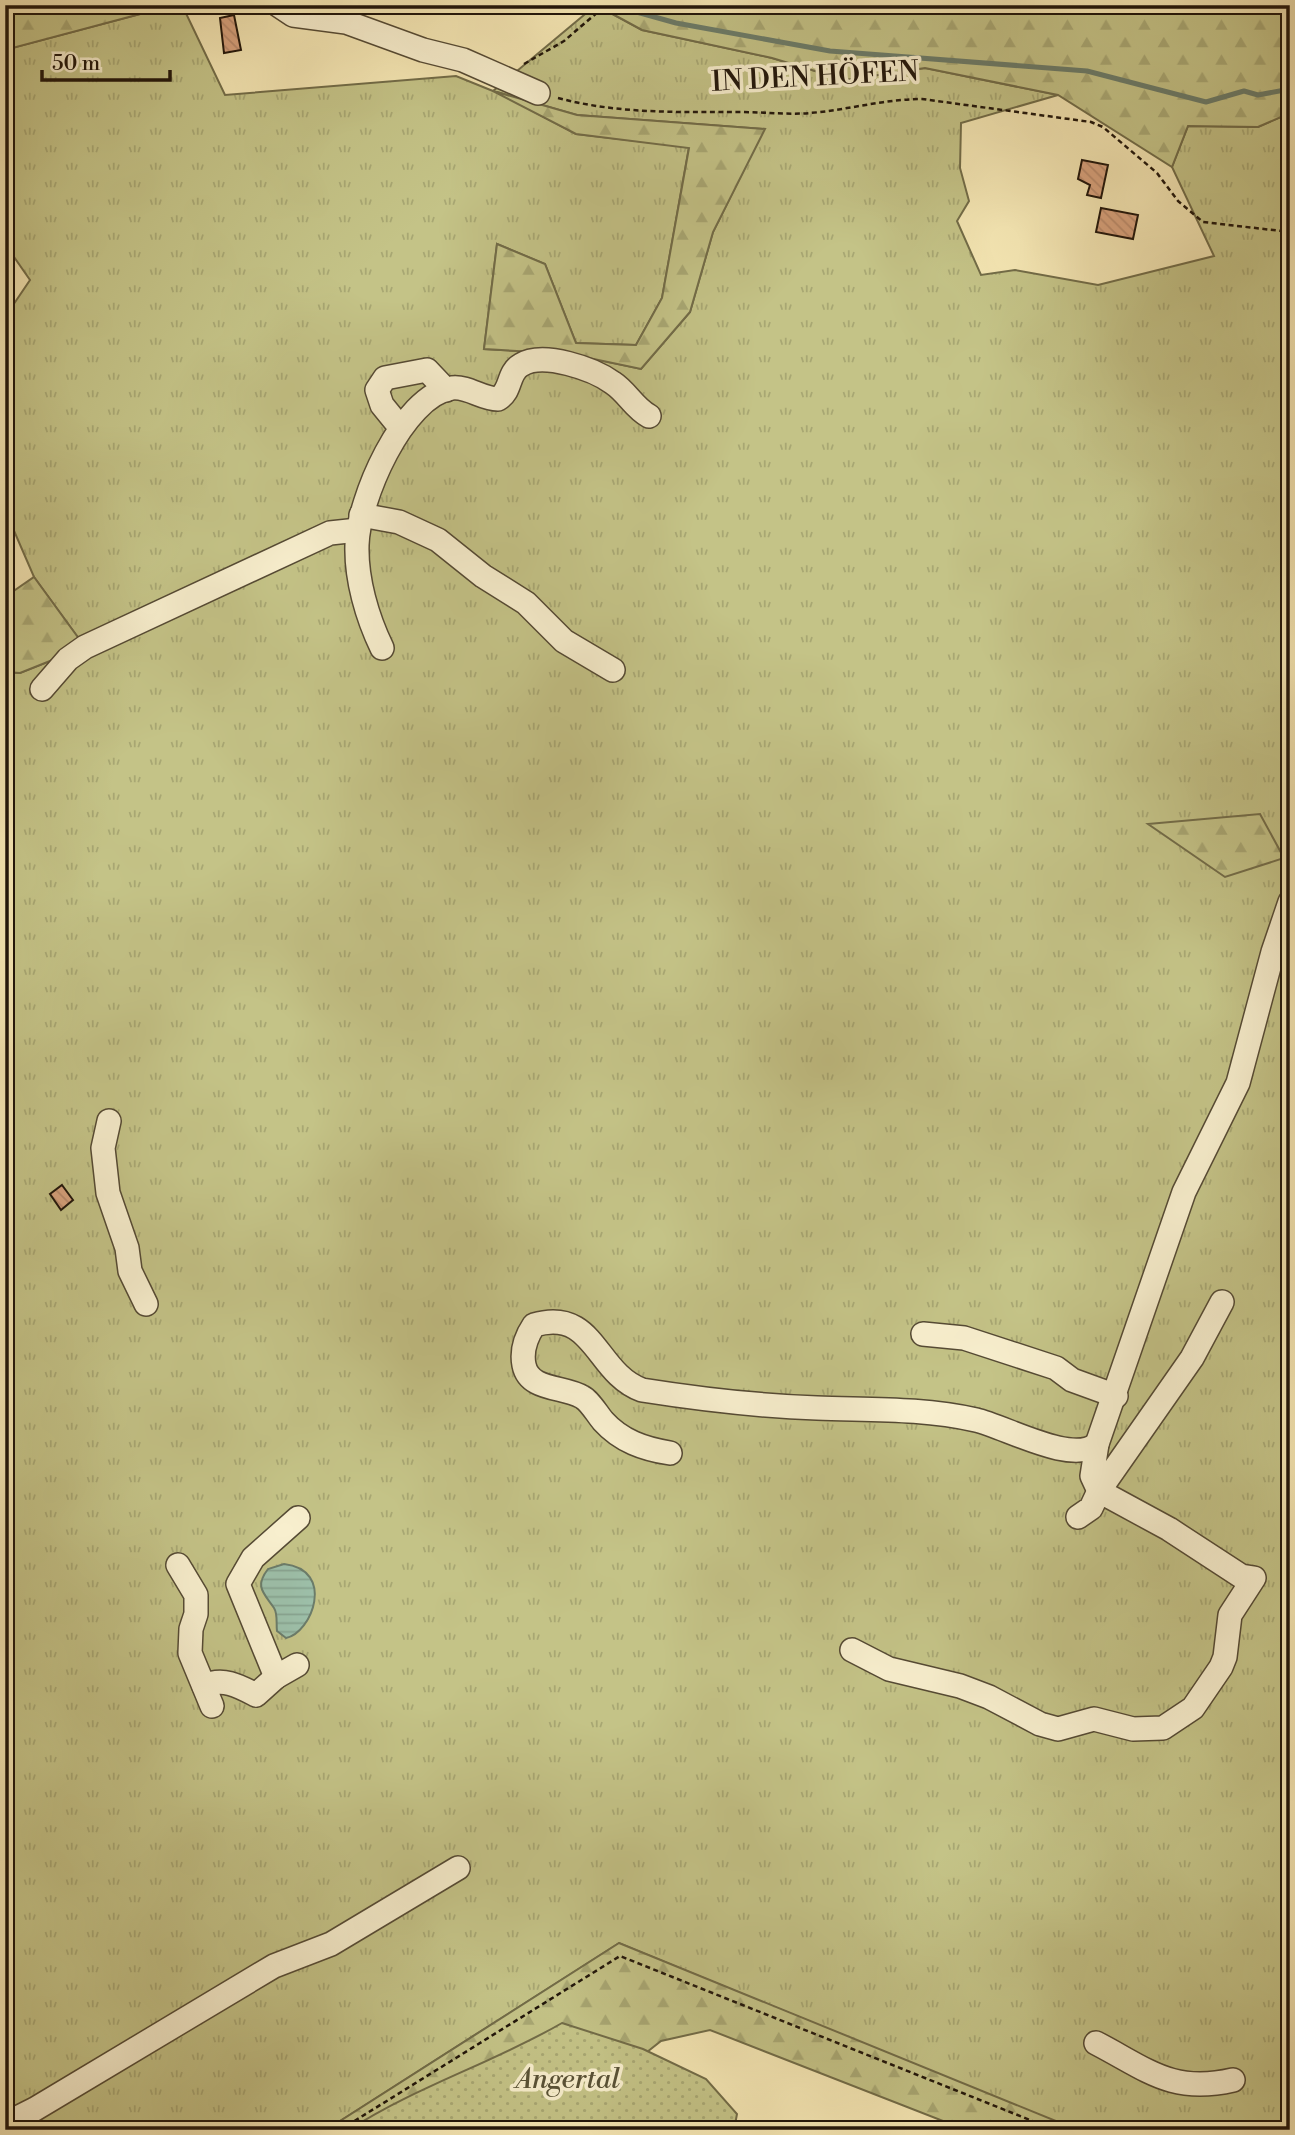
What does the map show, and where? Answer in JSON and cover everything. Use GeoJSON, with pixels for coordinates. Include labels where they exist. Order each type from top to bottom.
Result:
{"type":"FeatureCollection","features":[{"type":"Feature","properties":{"kind":"street"},"geometry":{"type":"LineString","coordinates":[[278,5],[293,15],[346,22],[423,50],[463,60],[538,93]]}},
{"type":"Feature","properties":{"kind":"street"},"geometry":{"type":"LineString","coordinates":[[382,648],[361,582],[357,554],[360,523],[391,442],[419,409],[446,390],[462,389],[498,399],[508,391],[518,366],[534,361],[561,362],[586,369],[612,382],[649,416]]}},
{"type":"Feature","properties":{"kind":"street"},"geometry":{"type":"LineString","coordinates":[[395,421],[382,405],[377,390],[385,378],[427,370],[446,390]]}},
{"type":"Feature","properties":{"kind":"street"},"geometry":{"type":"LineString","coordinates":[[42,689],[68,659],[116,631],[330,533],[360,523],[399,522],[438,540],[483,576],[526,603],[564,641],[613,670]]}},
{"type":"Feature","properties":{"kind":"street"},"geometry":{"type":"LineString","coordinates":[[852,1650],[889,1669],[960,1686],[989,1697],[1040,1724],[1058,1729],[1094,1719],[1133,1728],[1163,1728],[1193,1708],[1221,1667],[1225,1657],[1230,1615],[1254,1578],[1241,1576],[1169,1529],[1099,1491],[1092,1476],[1097,1444],[1116,1396],[1184,1192],[1238,1083],[1273,952],[1290,902]]}},
{"type":"Feature","properties":{"kind":"street"},"geometry":{"type":"LineString","coordinates":[[108,1121],[103,1148],[108,1193],[125,1241],[130,1271],[146,1304]]}},
{"type":"Feature","properties":{"kind":"street"},"geometry":{"type":"LineString","coordinates":[[1078,1517],[1091,1508],[1099,1491],[1192,1359],[1222,1302]]}},
{"type":"Feature","properties":{"kind":"street"},"geometry":{"type":"LineString","coordinates":[[670,1453],[646,1449],[611,1430],[585,1398],[533,1381],[525,1373],[523,1347],[534,1325],[555,1320],[574,1326],[596,1345],[622,1380],[642,1390],[791,1407],[936,1412],[993,1424],[1067,1451],[1083,1451],[1097,1444]]}},
{"type":"Feature","properties":{"kind":"street"},"geometry":{"type":"LineString","coordinates":[[923,1334],[964,1338],[1056,1368],[1072,1380],[1116,1396]]}},
{"type":"Feature","properties":{"kind":"street"},"geometry":{"type":"LineString","coordinates":[[276,1677],[238,1584],[253,1559],[298,1518]]}},
{"type":"Feature","properties":{"kind":"street"},"geometry":{"type":"LineString","coordinates":[[178,1565],[195,1595],[196,1614],[191,1629],[190,1653],[198,1678],[208,1696],[215,1681],[236,1684],[256,1695],[276,1677],[297,1665]]}},
{"type":"Feature","properties":{"kind":"street"},"geometry":{"type":"LineString","coordinates":[[5,2124],[35,2109],[274,1966],[331,1944],[458,1868]]}},
{"type":"Feature","properties":{"kind":"street"},"geometry":{"type":"LineString","coordinates":[[1096,2043],[1172,2082],[1204,2087],[1233,2080]]}},
{"type":"Feature","properties":{"kind":"path"},"geometry":{"type":"LineString","coordinates":[[500,77],[564,41],[606,5]]}},
{"type":"Feature","properties":{"kind":"path","name":"IN DEN HÖFEN"},"geometry":{"type":"LineString","coordinates":[[538,93],[587,106],[671,112],[811,113],[899,99],[922,99],[1091,122],[1103,127],[1157,173],[1178,201],[1203,222],[1290,232]]}},
{"type":"Feature","properties":{"kind":"path"},"geometry":{"type":"LineString","coordinates":[[340,2130],[620,1956],[1055,2130]]}},
{"type":"Feature","properties":{"kind":"green space"},"geometry":{"type":"Polygon","coordinates":[[[5,5],[20,5],[32,12],[47,5],[174,5],[12,48],[5,60],[5,5]]]}},
{"type":"Feature","properties":{"kind":"green space"},"geometry":{"type":"Polygon","coordinates":[[[182,5],[225,95],[456,76],[493,91],[596,5],[642,30],[772,58],[845,80],[925,68],[1058,95],[961,123],[960,168],[969,201],[957,221],[981,275],[1015,270],[1098,285],[1214,256],[1172,167],[1188,126],[1258,127],[1290,113],[1290,2130],[1073,2130],[619,1943],[326,2130],[5,2130],[5,672],[20,673],[85,647],[34,577],[5,510],[5,317],[30,280],[5,244],[5,60],[12,48],[182,5]],[[497,92],[576,134],[689,147],[662,298],[636,345],[576,343],[545,264],[497,244],[484,349],[570,354],[641,369],[690,312],[713,232],[764,129],[577,115],[497,92]]]}},
{"type":"Feature","properties":{"kind":"green space"},"geometry":{"type":"Polygon","coordinates":[[[596,5],[1290,5],[1290,113],[1258,127],[1188,126],[1172,167],[1058,95],[925,68],[845,80],[772,58],[642,30],[596,5]]]}},
{"type":"Feature","properties":{"kind":"green space"},"geometry":{"type":"Polygon","coordinates":[[[493,91],[577,115],[765,129],[713,232],[690,312],[641,369],[570,354],[484,349],[497,244],[545,264],[576,343],[636,345],[662,298],[689,148],[576,134],[493,91]]]}},
{"type":"Feature","properties":{"kind":"green space"},"geometry":{"type":"Polygon","coordinates":[[[34,577],[85,647],[20,673],[5,672],[5,597],[34,577]]]}},
{"type":"Feature","properties":{"kind":"green space"},"geometry":{"type":"Polygon","coordinates":[[[1260,814],[1284,858],[1225,877],[1148,824],[1260,814]]]}},
{"type":"Feature","properties":{"kind":"green space"},"geometry":{"type":"Polygon","coordinates":[[[619,1943],[1078,2130],[966,2130],[710,2030],[661,2041],[642,2056],[721,2130],[326,2130],[619,1943]]]}},
{"type":"Feature","properties":{"kind":"green space","name":"Angertal"},"geometry":{"type":"Polygon","coordinates":[[[562,2023],[643,2049],[706,2079],[737,2114],[734,2130],[349,2130],[401,2100],[562,2023]]]}},
{"type":"Feature","properties":{"kind":"shaded area"},"geometry":{"type":"Polygon","coordinates":[[[284,1564],[300,1569],[310,1577],[314,1589],[311,1614],[296,1634],[286,1638],[277,1631],[275,1610],[261,1585],[268,1569],[284,1564]]]}},
{"type":"Feature","properties":{"kind":"building"},"geometry":{"type":"Polygon","coordinates":[[[234,15],[241,50],[224,53],[220,18],[234,15]]]}},
{"type":"Feature","properties":{"kind":"building"},"geometry":{"type":"Polygon","coordinates":[[[1082,160],[1108,165],[1101,198],[1087,195],[1090,185],[1078,179],[1082,160]]]}},
{"type":"Feature","properties":{"kind":"building"},"geometry":{"type":"Polygon","coordinates":[[[1101,208],[1138,215],[1133,239],[1096,232],[1101,208]]]}},
{"type":"Feature","properties":{"kind":"building"},"geometry":{"type":"Polygon","coordinates":[[[62,1185],[73,1200],[61,1210],[50,1194],[62,1185]]]}},
{"type":"Feature","properties":{"kind":"waterway"},"geometry":{"type":"LineString","coordinates":[[626,9],[676,23],[830,51],[1087,71],[1206,102],[1244,91],[1258,95],[1290,89]]}}]}
